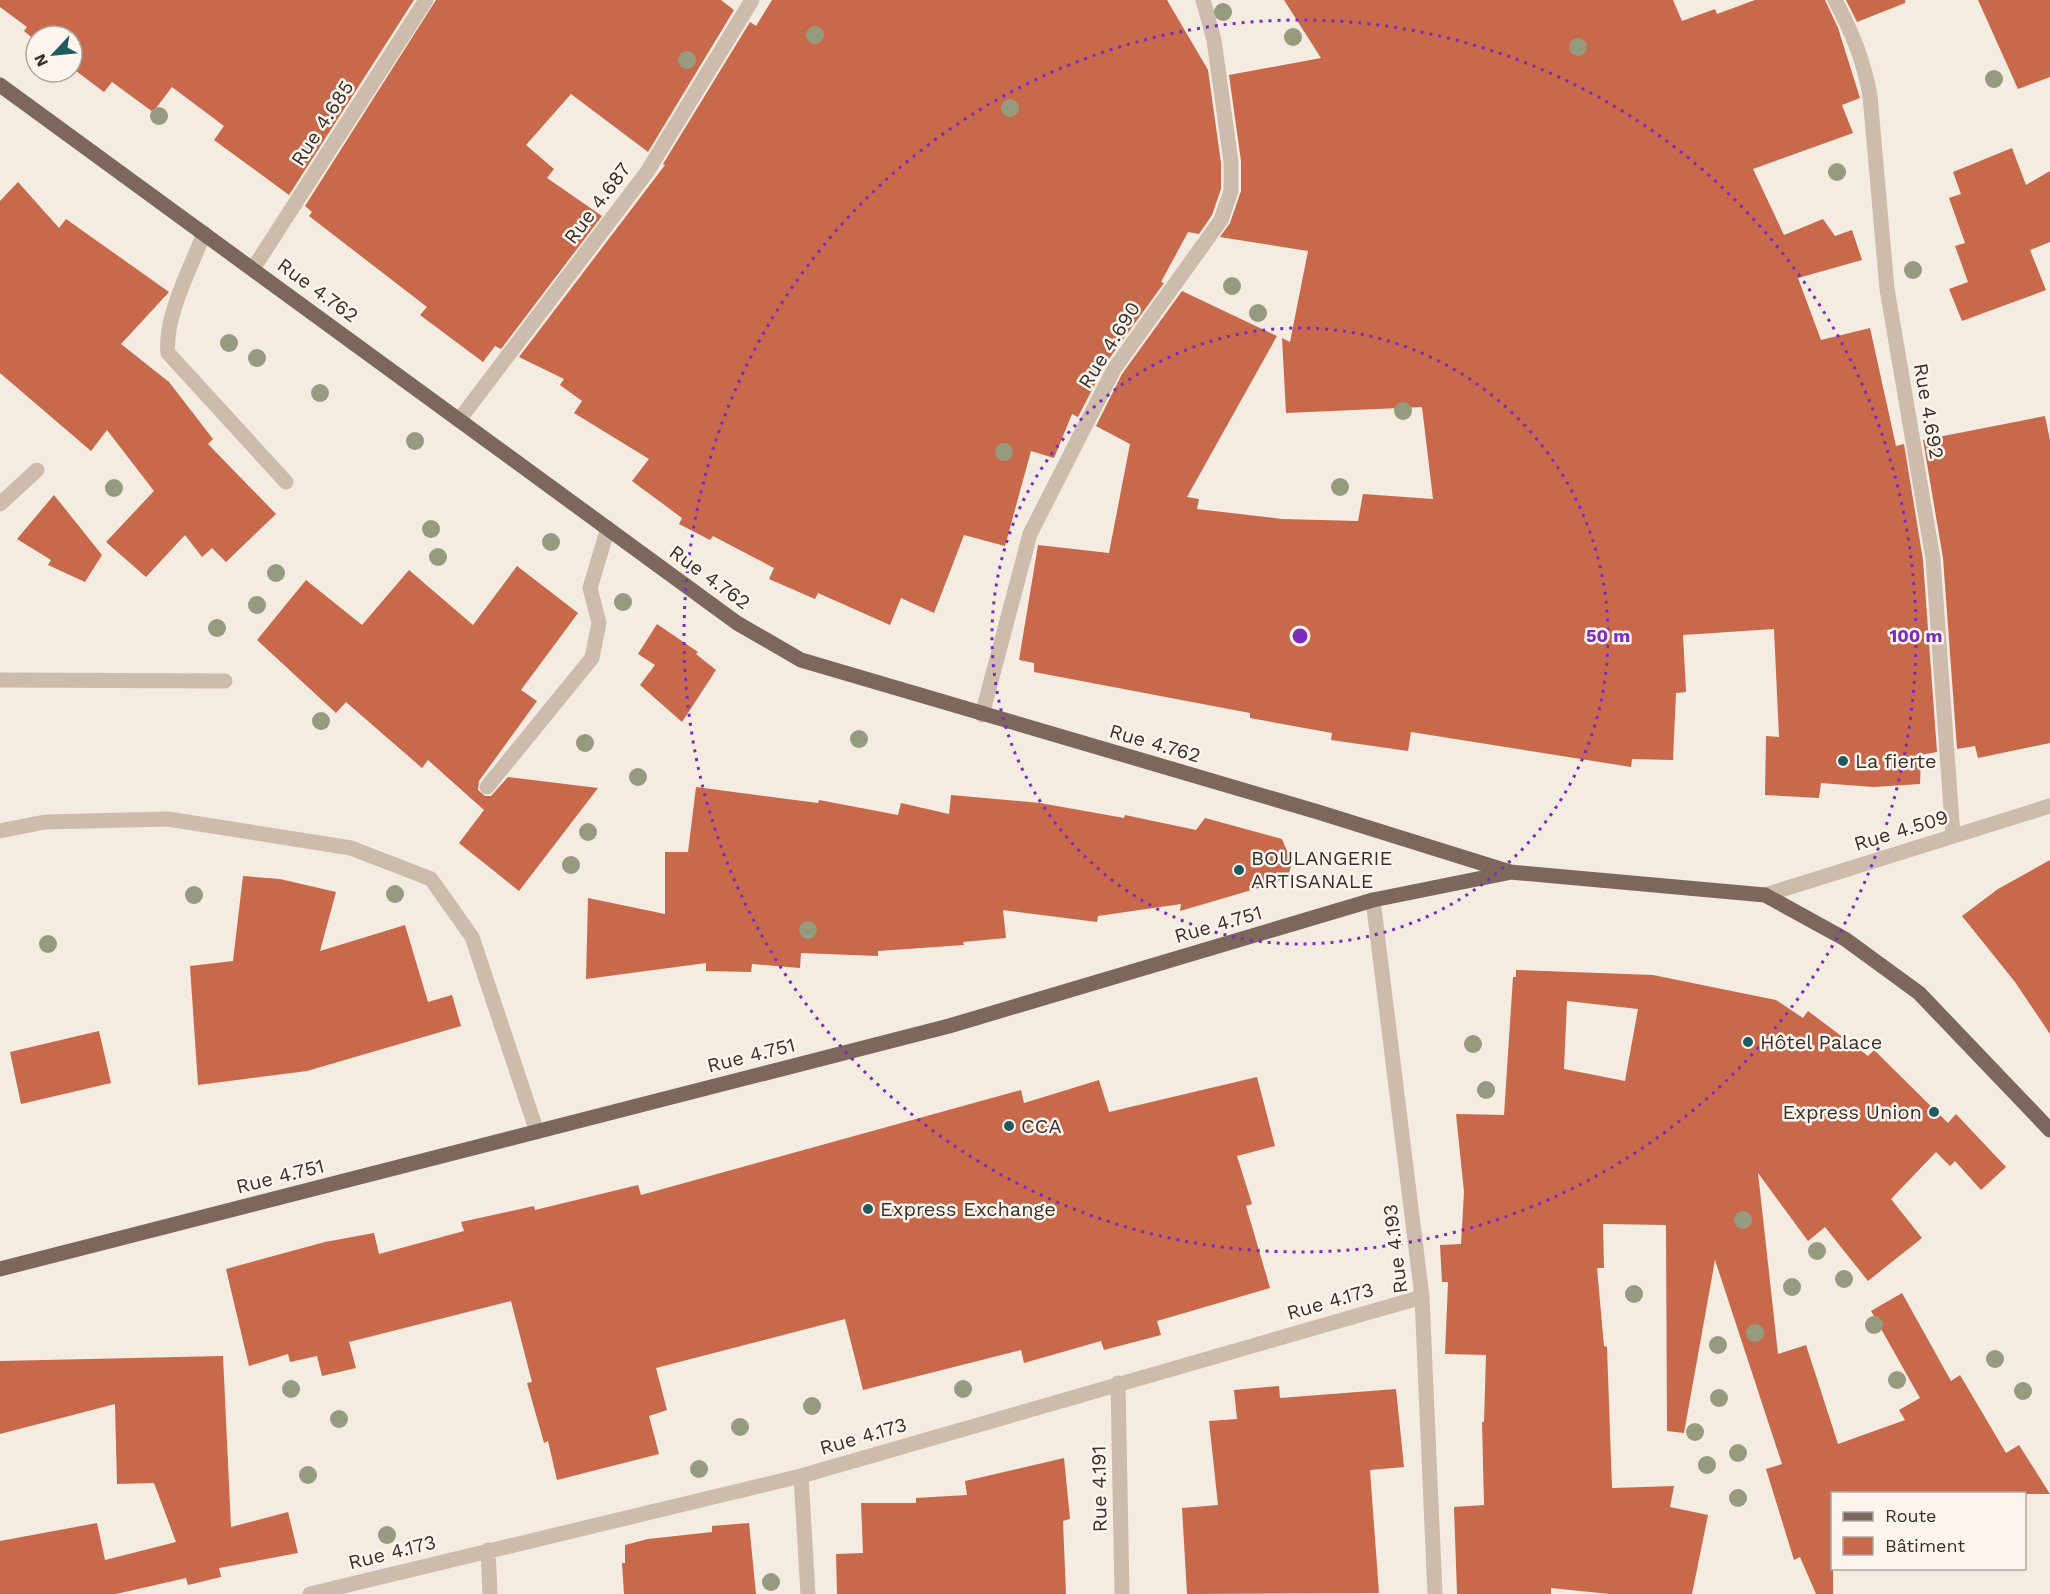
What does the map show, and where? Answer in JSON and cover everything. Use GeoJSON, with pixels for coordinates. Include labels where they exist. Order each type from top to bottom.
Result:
{"type":"FeatureCollection","features":[{"type":"Feature","properties":{"kind":"main road","name":"Rue 4.762"},"geometry":{"type":"LineString","coordinates":[[0,86],[737,623],[801,660],[1318,812],[1510,873]]}},
{"type":"Feature","properties":{"kind":"main road"},"geometry":{"type":"LineString","coordinates":[[1510,873],[1765,895],[1845,939],[1919,993],[2050,1130]]}},
{"type":"Feature","properties":{"kind":"main road","name":"Rue 4.751"},"geometry":{"type":"LineString","coordinates":[[0,1269],[949,1026],[1373,900],[1510,873]]}},
{"type":"Feature","properties":{"kind":"street","name":"Rue 4.685"},"geometry":{"type":"LineString","coordinates":[[253,269],[426,0]]}},
{"type":"Feature","properties":{"kind":"street","name":"Rue 4.687"},"geometry":{"type":"LineString","coordinates":[[459,420],[647,172],[752,0]]}},
{"type":"Feature","properties":{"kind":"street","name":"Rue 4.690"},"geometry":{"type":"LineString","coordinates":[[982,715],[1030,534],[1114,369],[1221,220],[1231,191],[1230,151],[1214,40],[1203,0]]}},
{"type":"Feature","properties":{"kind":"street","name":"Rue 4.692"},"geometry":{"type":"LineString","coordinates":[[1835,0],[1857,44],[1870,96],[1887,289],[1933,559],[1953,836]]}},
{"type":"Feature","properties":{"kind":"street"},"geometry":{"type":"LineString","coordinates":[[204,233],[173,315],[167,337],[168,353],[286,482]]}},
{"type":"Feature","properties":{"kind":"street"},"geometry":{"type":"LineString","coordinates":[[0,504],[37,470]]}},
{"type":"Feature","properties":{"kind":"street"},"geometry":{"type":"LineString","coordinates":[[487,787],[592,658],[598,623],[590,588],[608,528]]}},
{"type":"Feature","properties":{"kind":"street"},"geometry":{"type":"LineString","coordinates":[[0,680],[225,681]]}},
{"type":"Feature","properties":{"kind":"street","name":"Rue 4.509"},"geometry":{"type":"LineString","coordinates":[[1765,895],[2050,806]]}},
{"type":"Feature","properties":{"kind":"street"},"geometry":{"type":"LineString","coordinates":[[0,831],[45,822],[168,819],[351,848],[431,879],[472,937],[537,1132]]}},
{"type":"Feature","properties":{"kind":"street","name":"Rue 4.193"},"geometry":{"type":"LineString","coordinates":[[1373,900],[1422,1297],[1435,1594]]}},
{"type":"Feature","properties":{"kind":"street","name":"Rue 4.173"},"geometry":{"type":"LineString","coordinates":[[310,1594],[801,1476],[1422,1297]]}},
{"type":"Feature","properties":{"kind":"street","name":"Rue 4.191"},"geometry":{"type":"LineString","coordinates":[[1118,1383],[1122,1594]]}},
{"type":"Feature","properties":{"kind":"street"},"geometry":{"type":"LineString","coordinates":[[801,1476],[808,1594]]}},
{"type":"Feature","properties":{"kind":"street"},"geometry":{"type":"LineString","coordinates":[[488,1550],[490,1594]]}},
{"type":"Feature","properties":{"kind":"building"},"geometry":{"type":"Polygon","coordinates":[[[0,0],[414,0],[289,195],[214,140],[224,126],[172,87],[153,112],[112,82],[104,92],[84,77],[84,24],[24,25],[0,7],[0,0]]]}},
{"type":"Feature","properties":{"kind":"building"},"geometry":{"type":"Polygon","coordinates":[[[436,0],[721,0],[734,10],[648,152],[571,94],[526,145],[554,169],[547,178],[602,216],[501,349],[495,346],[483,362],[420,315],[427,307],[309,216],[312,212],[305,206],[436,0]]]}},
{"type":"Feature","properties":{"kind":"building"},"geometry":{"type":"Polygon","coordinates":[[[772,0],[1167,0],[1208,70],[1221,163],[1221,189],[1212,215],[1199,234],[1188,232],[1161,282],[1164,283],[1106,363],[1078,417],[1072,414],[1054,458],[1031,451],[1005,546],[964,535],[934,613],[901,598],[890,625],[818,593],[815,599],[769,579],[774,568],[713,536],[710,540],[679,524],[682,518],[632,481],[649,459],[574,413],[582,401],[560,385],[564,379],[519,357],[665,165],[663,164],[750,22],[756,26],[772,0]]]}},
{"type":"Feature","properties":{"kind":"building"},"geometry":{"type":"Polygon","coordinates":[[[1284,0],[1673,0],[1682,21],[1715,9],[1717,14],[1755,0],[1825,0],[1838,28],[1860,98],[1842,105],[1853,133],[1753,169],[1784,235],[1823,219],[1835,236],[1852,230],[1862,260],[1798,278],[1821,340],[1870,328],[1896,446],[1904,444],[1923,560],[1937,752],[1921,755],[1920,784],[1873,787],[1821,783],[1819,798],[1765,795],[1766,736],[1779,737],[1774,629],[1683,635],[1686,692],[1676,693],[1673,760],[1632,759],[1631,767],[1411,732],[1408,751],[1331,740],[1332,733],[1250,718],[1250,713],[1034,672],[1034,663],[1019,660],[1038,545],[1109,553],[1130,444],[1096,426],[1122,374],[1182,291],[1277,336],[1187,497],[1199,499],[1197,509],[1282,519],[1358,521],[1363,494],[1433,499],[1422,407],[1286,413],[1282,338],[1290,342],[1308,251],[1220,237],[1230,223],[1241,191],[1241,161],[1229,75],[1321,58],[1284,0]]]}},
{"type":"Feature","properties":{"kind":"building"},"geometry":{"type":"Polygon","coordinates":[[[1846,0],[1905,0],[1905,3],[1857,22],[1846,0]]]}},
{"type":"Feature","properties":{"kind":"building"},"geometry":{"type":"Polygon","coordinates":[[[1978,0],[2050,0],[2050,77],[2018,89],[1978,0]]]}},
{"type":"Feature","properties":{"kind":"building"},"geometry":{"type":"Polygon","coordinates":[[[2012,148],[2026,185],[2050,171],[2050,242],[2030,250],[2046,290],[1962,321],[1949,289],[1968,282],[1955,246],[1965,243],[1949,198],[1961,194],[1953,172],[2012,148]]]}},
{"type":"Feature","properties":{"kind":"building"},"geometry":{"type":"Polygon","coordinates":[[[18,182],[59,228],[66,219],[169,292],[121,344],[169,382],[213,439],[208,444],[276,514],[226,562],[212,548],[202,557],[185,535],[146,577],[106,542],[154,491],[107,430],[91,451],[0,373],[0,201],[18,182]]]}},
{"type":"Feature","properties":{"kind":"building"},"geometry":{"type":"Polygon","coordinates":[[[2045,416],[2050,440],[2050,743],[1978,758],[1975,746],[1957,749],[1943,558],[1923,440],[2045,416]]]}},
{"type":"Feature","properties":{"kind":"building"},"geometry":{"type":"Polygon","coordinates":[[[54,495],[102,555],[85,582],[48,565],[51,560],[17,539],[54,495]]]}},
{"type":"Feature","properties":{"kind":"building"},"geometry":{"type":"Polygon","coordinates":[[[517,566],[578,613],[521,690],[537,701],[479,781],[478,790],[485,796],[491,796],[508,777],[598,788],[519,891],[459,843],[484,810],[428,760],[422,768],[346,702],[336,713],[257,640],[306,580],[362,625],[409,570],[473,625],[517,566]]]}},
{"type":"Feature","properties":{"kind":"building"},"geometry":{"type":"Polygon","coordinates":[[[657,624],[698,652],[696,654],[716,670],[682,722],[640,685],[655,665],[638,654],[657,624]]]}},
{"type":"Feature","properties":{"kind":"building"},"geometry":{"type":"Polygon","coordinates":[[[696,787],[818,803],[819,800],[898,815],[901,803],[949,814],[951,795],[1040,803],[1124,818],[1125,815],[1196,830],[1205,818],[1282,839],[1292,863],[1288,876],[1272,884],[1180,911],[1181,904],[1098,916],[1097,922],[1003,910],[1006,938],[963,942],[964,945],[878,951],[878,956],[801,953],[800,968],[752,964],[751,972],[706,971],[706,963],[586,979],[588,898],[665,914],[665,852],[688,852],[696,787]]]}},
{"type":"Feature","properties":{"kind":"building"},"geometry":{"type":"Polygon","coordinates":[[[2050,860],[2050,1034],[2015,982],[1962,916],[1998,889],[2050,860]]]}},
{"type":"Feature","properties":{"kind":"building"},"geometry":{"type":"Polygon","coordinates":[[[243,876],[280,879],[336,892],[320,951],[405,925],[428,1002],[452,995],[461,1026],[307,1071],[198,1085],[190,966],[233,961],[243,876]]]}},
{"type":"Feature","properties":{"kind":"building"},"geometry":{"type":"Polygon","coordinates":[[[1516,970],[1653,975],[1776,1000],[1803,1018],[1808,1011],[1868,1056],[1874,1050],[1948,1123],[1956,1114],[2006,1167],[1981,1190],[1955,1161],[1950,1166],[1936,1152],[1891,1199],[1922,1238],[1868,1281],[1825,1227],[1808,1241],[1758,1173],[1778,1354],[1806,1345],[1838,1444],[1905,1420],[1899,1410],[1920,1398],[1871,1311],[1902,1293],[1951,1381],[1960,1375],[2006,1453],[2019,1445],[2050,1494],[1831,1492],[1833,1594],[1816,1594],[1800,1557],[1794,1560],[1766,1469],[1782,1464],[1715,1260],[1684,1433],[1667,1431],[1666,1225],[1603,1224],[1604,1268],[1597,1268],[1604,1346],[1607,1347],[1612,1488],[1674,1486],[1670,1507],[1708,1515],[1692,1594],[1610,1594],[1551,1588],[1551,1594],[1457,1594],[1454,1507],[1484,1505],[1482,1422],[1484,1422],[1486,1355],[1445,1354],[1448,1282],[1442,1282],[1440,1245],[1461,1244],[1464,1192],[1456,1114],[1504,1115],[1513,977],[1516,977],[1516,970]],[[1567,1001],[1564,1069],[1625,1081],[1638,1009],[1567,1001]]]}},
{"type":"Feature","properties":{"kind":"building"},"geometry":{"type":"Polygon","coordinates":[[[99,1031],[111,1083],[21,1104],[10,1052],[99,1031]]]}},
{"type":"Feature","properties":{"kind":"building"},"geometry":{"type":"Polygon","coordinates":[[[1257,1077],[1275,1146],[1237,1156],[1252,1204],[1246,1206],[1270,1288],[1157,1321],[1161,1335],[1104,1350],[1101,1341],[1024,1363],[1021,1350],[863,1390],[845,1319],[656,1368],[667,1410],[649,1416],[659,1454],[557,1480],[548,1441],[544,1443],[527,1383],[532,1382],[511,1301],[349,1342],[356,1368],[322,1376],[317,1356],[290,1362],[288,1354],[249,1366],[226,1269],[325,1242],[374,1233],[379,1254],[464,1231],[461,1222],[534,1206],[535,1210],[638,1185],[641,1195],[1021,1090],[1024,1103],[1099,1080],[1109,1112],[1257,1077]]]}},
{"type":"Feature","properties":{"kind":"building"},"geometry":{"type":"Polygon","coordinates":[[[223,1356],[231,1527],[288,1512],[298,1553],[219,1568],[221,1577],[188,1585],[186,1578],[116,1594],[0,1594],[0,1541],[97,1523],[105,1560],[176,1542],[154,1483],[117,1484],[115,1404],[0,1434],[0,1361],[223,1356]]]}},
{"type":"Feature","properties":{"kind":"building"},"geometry":{"type":"Polygon","coordinates":[[[1279,1386],[1280,1398],[1396,1389],[1404,1467],[1370,1470],[1379,1593],[1187,1594],[1182,1508],[1218,1505],[1209,1421],[1237,1419],[1234,1390],[1279,1386]]]}},
{"type":"Feature","properties":{"kind":"building"},"geometry":{"type":"Polygon","coordinates":[[[1064,1458],[1070,1519],[1063,1521],[1066,1594],[837,1594],[836,1554],[863,1553],[861,1503],[916,1503],[916,1498],[967,1495],[965,1481],[1064,1458]]]}},
{"type":"Feature","properties":{"kind":"building"},"geometry":{"type":"Polygon","coordinates":[[[749,1523],[756,1594],[624,1594],[622,1563],[625,1563],[625,1545],[648,1539],[712,1532],[712,1526],[749,1523]]]}},
{"type":"Feature","properties":{"kind":"place","name":"La fierte"},"geometry":{"type":"Point","coordinates":[1843,761]}},
{"type":"Feature","properties":{"kind":"place","name":"BOULANGERIE ARTISANALE"},"geometry":{"type":"Point","coordinates":[1239,870]}},
{"type":"Feature","properties":{"kind":"place","name":"Hôtel Palace"},"geometry":{"type":"Point","coordinates":[1748,1042]}},
{"type":"Feature","properties":{"kind":"place","name":"Express Union"},"geometry":{"type":"Point","coordinates":[1934,1112]}},
{"type":"Feature","properties":{"kind":"place","name":"CCA"},"geometry":{"type":"Point","coordinates":[1009,1126]}},
{"type":"Feature","properties":{"kind":"place","name":"Express Exchange"},"geometry":{"type":"Point","coordinates":[868,1209]}}]}
